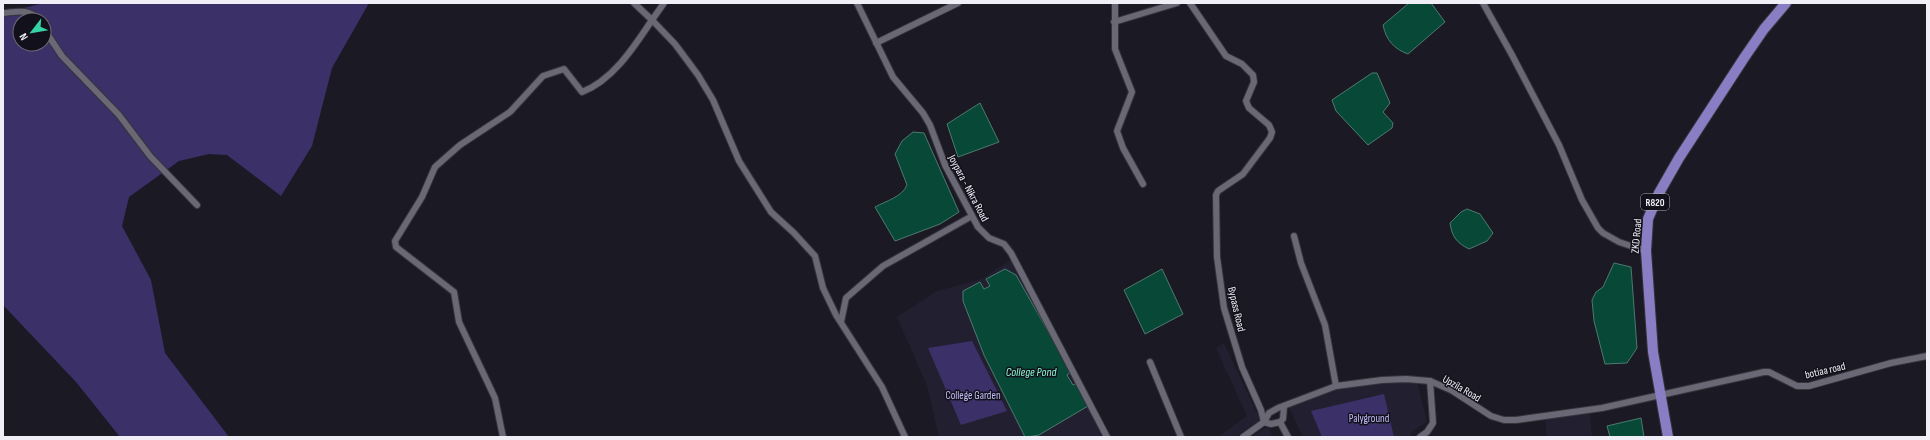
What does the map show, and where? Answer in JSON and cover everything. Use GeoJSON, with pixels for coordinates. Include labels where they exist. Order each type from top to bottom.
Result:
{"type":"FeatureCollection","features":[{"type":"Feature","properties":{"kind":"main road","name":"ZKD Road"},"geometry":{"type":"LineString","coordinates":[[1668,437],[1653,352],[1646,251],[1648,219],[1668,176],[1744,58],[1764,29],[1786,3]]}},
{"type":"Feature","properties":{"kind":"street"},"geometry":{"type":"LineString","coordinates":[[634,3],[675,44],[698,75],[713,100],[740,161],[771,212],[794,233],[815,256],[823,288],[841,322],[882,388],[905,437]]}},
{"type":"Feature","properties":{"kind":"street"},"geometry":{"type":"LineString","coordinates":[[503,437],[495,398],[459,322],[454,292],[396,247],[395,241],[422,197],[435,167],[440,162],[460,145],[510,112],[543,76],[564,69],[582,92],[591,88],[618,66],[634,48],[664,3]]}},
{"type":"Feature","properties":{"kind":"street","name":"Joypara - Nikra Road"},"geometry":{"type":"LineString","coordinates":[[857,3],[893,77],[923,113],[930,125],[945,165],[982,233],[989,238],[1004,244],[1011,253],[1107,437]]}},
{"type":"Feature","properties":{"kind":"street"},"geometry":{"type":"LineString","coordinates":[[876,43],[958,3]]}},
{"type":"Feature","properties":{"kind":"street"},"geometry":{"type":"LineString","coordinates":[[1115,3],[1115,49],[1132,92],[1119,124],[1118,136],[1143,184]]}},
{"type":"Feature","properties":{"kind":"street"},"geometry":{"type":"LineString","coordinates":[[1114,22],[1177,3]]}},
{"type":"Feature","properties":{"kind":"street","name":"Bypass Road"},"geometry":{"type":"LineString","coordinates":[[1190,3],[1226,56],[1242,64],[1253,75],[1254,82],[1246,101],[1249,108],[1269,125],[1272,132],[1270,138],[1243,174],[1222,187],[1216,195],[1217,257],[1224,308],[1242,367],[1261,410],[1264,422]]}},
{"type":"Feature","properties":{"kind":"street"},"geometry":{"type":"LineString","coordinates":[[1483,3],[1497,26],[1559,145],[1582,200],[1598,228],[1603,233],[1618,242],[1646,251]]}},
{"type":"Feature","properties":{"kind":"street"},"geometry":{"type":"LineString","coordinates":[[52,41],[62,56],[119,116],[150,156],[197,205]]}},
{"type":"Feature","properties":{"kind":"street"},"geometry":{"type":"LineString","coordinates":[[841,322],[846,298],[883,266],[972,216]]}},
{"type":"Feature","properties":{"kind":"street"},"geometry":{"type":"LineString","coordinates":[[1294,236],[1301,263],[1325,325],[1336,386]]}},
{"type":"Feature","properties":{"kind":"street","name":"botiaa road"},"geometry":{"type":"LineString","coordinates":[[1660,396],[1764,372],[1769,372],[1797,386],[1809,386],[1891,363],[1927,356]]}},
{"type":"Feature","properties":{"kind":"street"},"geometry":{"type":"LineString","coordinates":[[1150,362],[1181,437]]}},
{"type":"Feature","properties":{"kind":"street","name":"Upzila Road"},"geometry":{"type":"LineString","coordinates":[[1243,437],[1264,422],[1269,413],[1284,406],[1336,386],[1382,380],[1406,379],[1430,381],[1451,390],[1491,416],[1504,420],[1602,408],[1660,396]]}},
{"type":"Feature","properties":{"kind":"street"},"geometry":{"type":"LineString","coordinates":[[1420,437],[1427,432],[1433,423],[1430,381]]}},
{"type":"Feature","properties":{"kind":"street"},"geometry":{"type":"LineString","coordinates":[[1264,422],[1271,424],[1280,422],[1283,418],[1284,406]]}},
{"type":"Feature","properties":{"kind":"street"},"geometry":{"type":"LineString","coordinates":[[1280,422],[1288,437]]}},
{"type":"Feature","properties":{"kind":"shaded area"},"geometry":{"type":"Polygon","coordinates":[[[1011,260],[1105,437],[939,437],[927,385],[897,317],[937,291],[982,279],[1011,260]]]}},
{"type":"Feature","properties":{"kind":"shaded area"},"geometry":{"type":"Polygon","coordinates":[[[1224,343],[1260,420],[1235,437],[1218,437],[1247,416],[1216,348],[1224,343]]]}},
{"type":"Feature","properties":{"kind":"shaded area"},"geometry":{"type":"Polygon","coordinates":[[[1417,381],[1427,422],[1411,432],[1411,437],[1303,437],[1289,407],[1337,387],[1417,381]]]}},
{"type":"Feature","properties":{"kind":"shaded area"},"geometry":{"type":"Polygon","coordinates":[[[1590,413],[1592,437],[1547,437],[1545,416],[1590,413]]]}},
{"type":"Feature","properties":{"kind":"shaded area"},"geometry":{"type":"Polygon","coordinates":[[[1268,427],[1273,437],[1251,437],[1268,427]]]}},
{"type":"Feature","properties":{"kind":"green space"},"geometry":{"type":"Polygon","coordinates":[[[44,3],[369,3],[332,68],[312,146],[281,196],[227,155],[209,154],[179,161],[129,197],[122,226],[151,280],[165,353],[229,437],[120,437],[76,382],[3,305],[3,13],[44,3]]]}},
{"type":"Feature","properties":{"kind":"green space","name":"College Garden"},"geometry":{"type":"Polygon","coordinates":[[[972,341],[1007,411],[961,425],[928,348],[972,341]]]}},
{"type":"Feature","properties":{"kind":"green space","name":"Palyground"},"geometry":{"type":"Polygon","coordinates":[[[1384,394],[1394,437],[1322,437],[1311,411],[1384,394]]]}},
{"type":"Feature","properties":{"kind":"water"},"geometry":{"type":"Polygon","coordinates":[[[1409,3],[1431,3],[1445,22],[1408,54],[1391,43],[1386,35],[1383,25],[1409,3]]]}},
{"type":"Feature","properties":{"kind":"water"},"geometry":{"type":"Polygon","coordinates":[[[1372,73],[1377,73],[1390,103],[1383,112],[1393,123],[1392,128],[1368,145],[1336,111],[1332,100],[1372,73]]]}},
{"type":"Feature","properties":{"kind":"water"},"geometry":{"type":"Polygon","coordinates":[[[980,103],[999,142],[958,157],[947,124],[980,103]]]}},
{"type":"Feature","properties":{"kind":"water"},"geometry":{"type":"Polygon","coordinates":[[[913,132],[924,133],[959,212],[940,224],[895,241],[875,207],[898,196],[905,189],[907,185],[895,154],[902,141],[913,132]]]}},
{"type":"Feature","properties":{"kind":"water"},"geometry":{"type":"Polygon","coordinates":[[[1467,209],[1480,214],[1493,233],[1487,241],[1469,249],[1456,239],[1452,232],[1450,223],[1461,212],[1467,209]]]}},
{"type":"Feature","properties":{"kind":"water"},"geometry":{"type":"Polygon","coordinates":[[[1614,263],[1631,267],[1637,348],[1627,363],[1605,364],[1594,321],[1592,300],[1596,292],[1603,287],[1614,263]]]}},
{"type":"Feature","properties":{"kind":"water","name":"College Pond"},"geometry":{"type":"Polygon","coordinates":[[[1005,269],[1016,275],[1071,372],[1067,375],[1073,385],[1077,383],[1088,406],[1039,435],[1025,437],[984,355],[963,301],[963,291],[980,282],[984,289],[990,286],[986,279],[1005,269]]]}},
{"type":"Feature","properties":{"kind":"water"},"geometry":{"type":"Polygon","coordinates":[[[1162,269],[1183,314],[1145,334],[1124,290],[1162,269]]]}},
{"type":"Feature","properties":{"kind":"water"},"geometry":{"type":"Polygon","coordinates":[[[1641,418],[1644,437],[1610,437],[1607,426],[1641,418]]]}}]}
